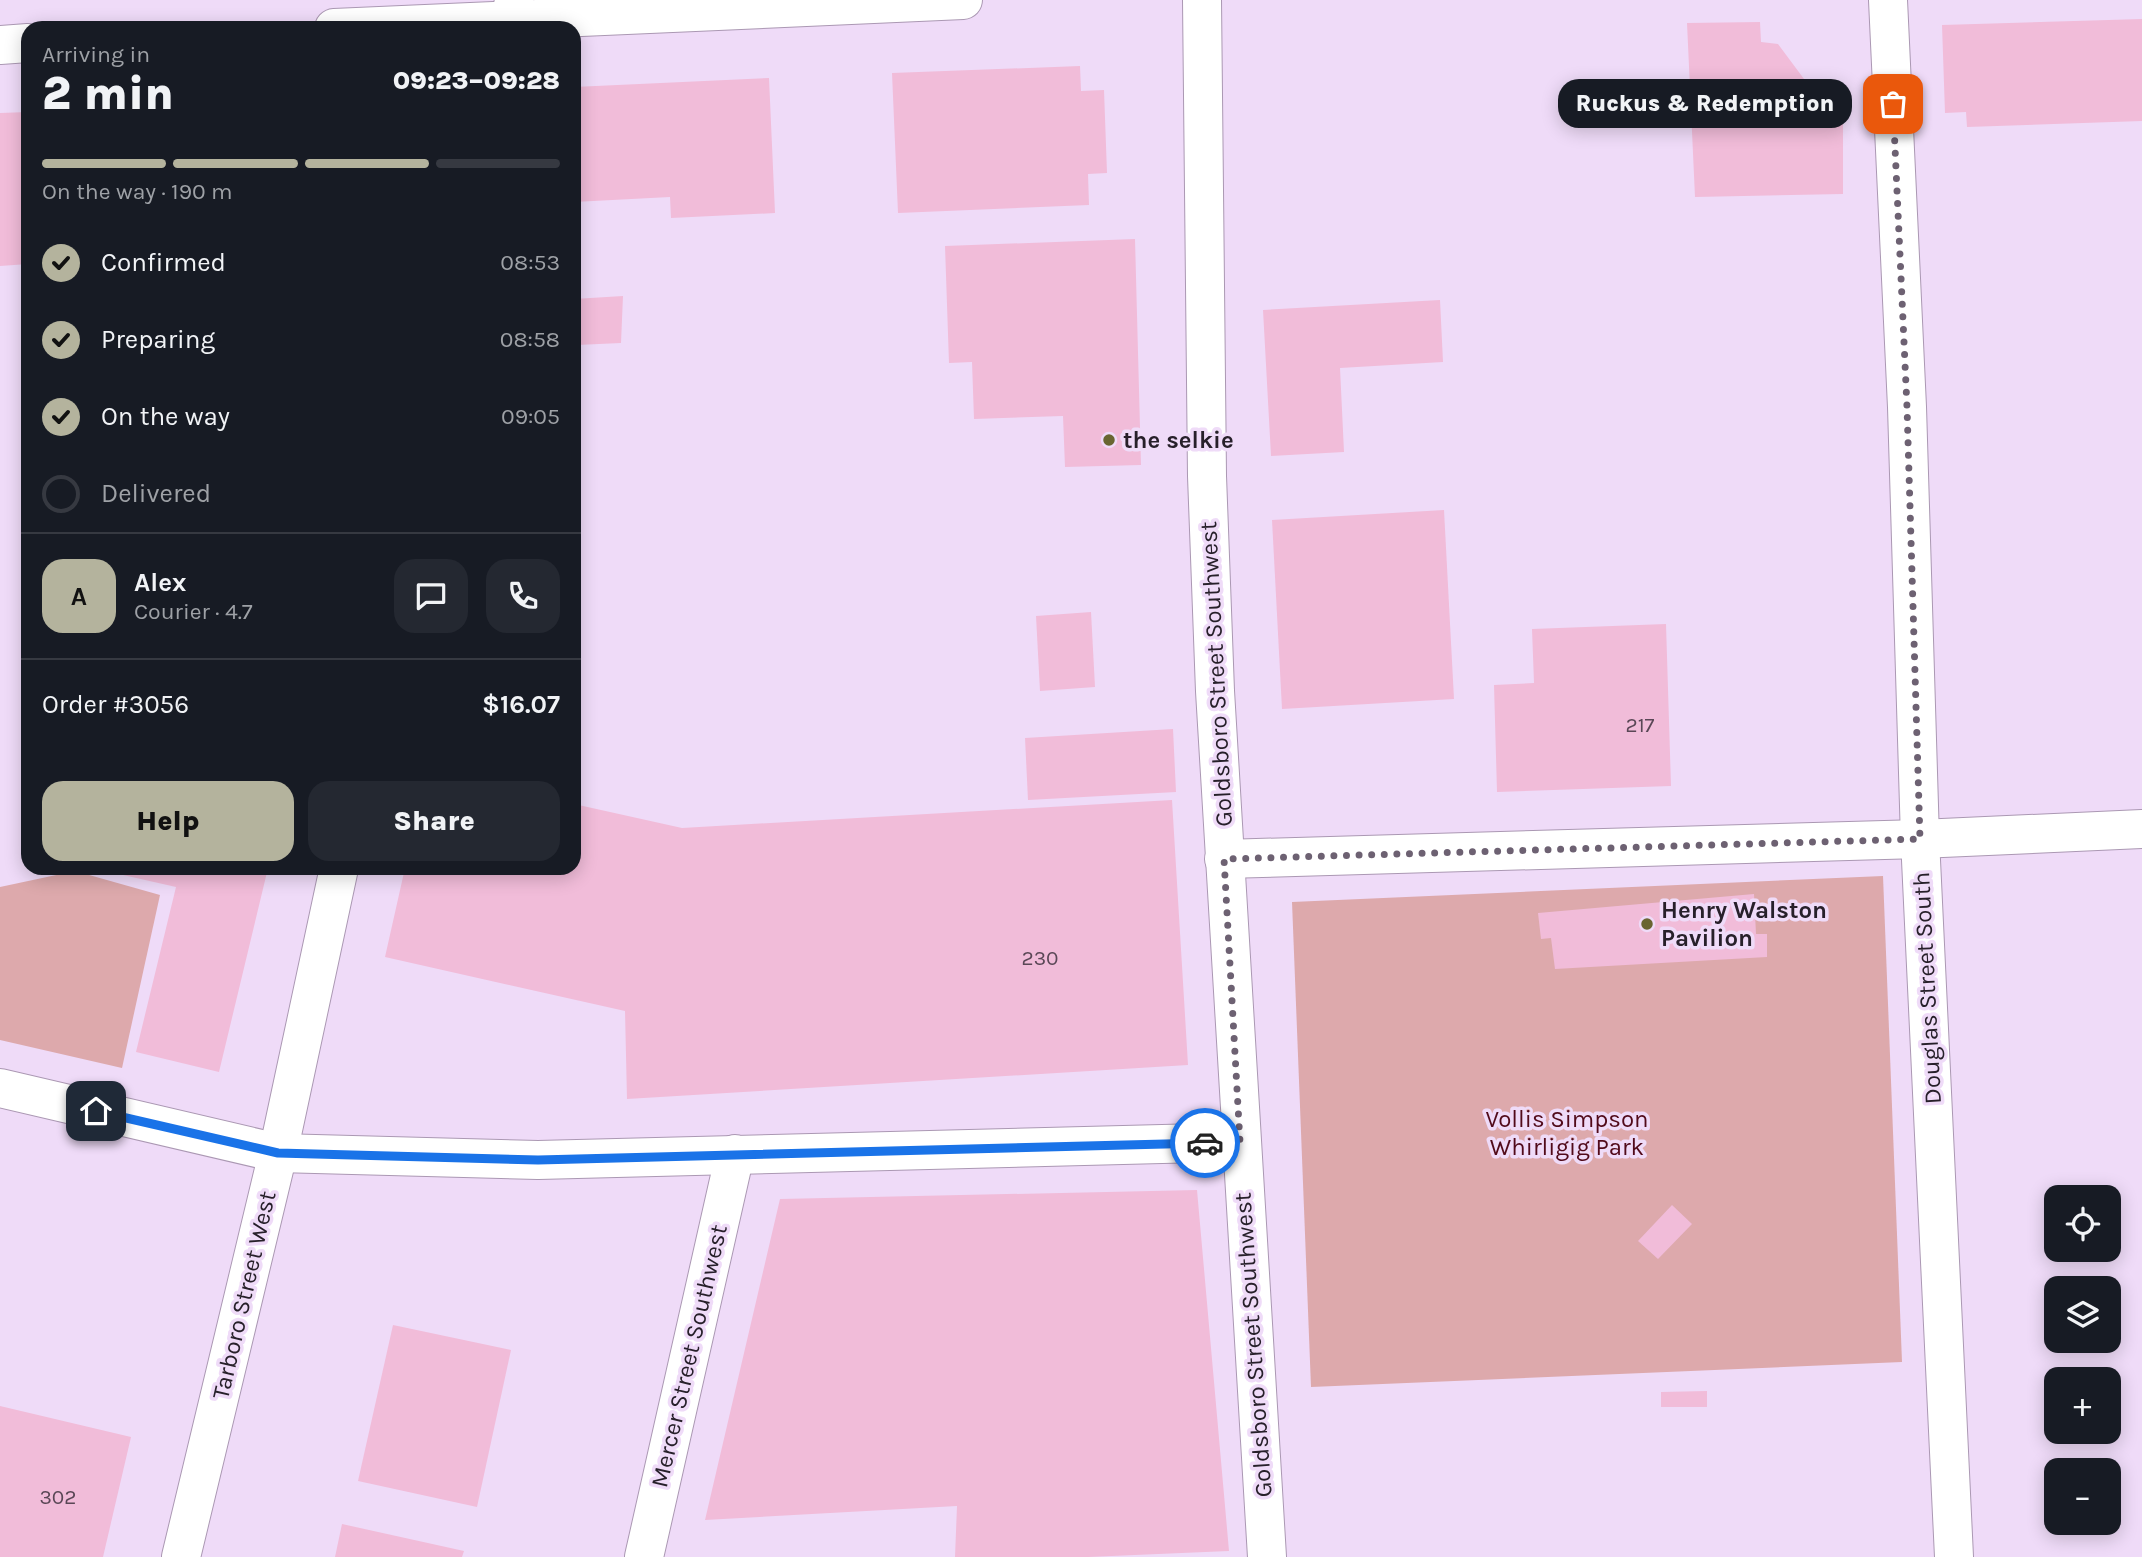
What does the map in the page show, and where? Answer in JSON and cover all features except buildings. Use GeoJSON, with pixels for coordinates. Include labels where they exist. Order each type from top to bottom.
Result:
{"type":"FeatureCollection","features":[{"type":"Feature","properties":{"kind":"street"},"geometry":{"type":"LineString","coordinates":[[437,21],[963,0]]}},
{"type":"Feature","properties":{"kind":"street","name":"Goldsboro Street Southwest"},"geometry":{"type":"LineString","coordinates":[[1202,0],[1207,476],[1224,859],[1267,1557]]}},
{"type":"Feature","properties":{"kind":"street","name":"Douglas Street South"},"geometry":{"type":"LineString","coordinates":[[1888,0],[1907,407],[1920,839],[1954,1557]]}},
{"type":"Feature","properties":{"kind":"street"},"geometry":{"type":"LineString","coordinates":[[0,45],[21,44]]}},
{"type":"Feature","properties":{"kind":"street"},"geometry":{"type":"LineString","coordinates":[[1224,859],[1920,839],[2142,829]]}},
{"type":"Feature","properties":{"kind":"street","name":"Tarboro Street West"},"geometry":{"type":"LineString","coordinates":[[181,1557],[278,1153],[338,875]]}},
{"type":"Feature","properties":{"kind":"street"},"geometry":{"type":"LineString","coordinates":[[0,1088],[278,1153],[538,1160],[1240,1142]]}},
{"type":"Feature","properties":{"kind":"street","name":"Mercer Street Southwest"},"geometry":{"type":"LineString","coordinates":[[644,1557],[735,1154]]}},
{"type":"Feature","properties":{"kind":"green space"},"geometry":{"type":"Polygon","coordinates":[[[56,875],[89,875],[160,895],[122,1068],[0,1040],[0,887],[56,875]]]}},
{"type":"Feature","properties":{"kind":"green space","name":"Vollis Simpson Whirligig Park"},"geometry":{"type":"Polygon","coordinates":[[[1883,876],[1902,1362],[1311,1387],[1292,902],[1883,876]]]}},
{"type":"Feature","properties":{"kind":"way so far"},"geometry":{"type":"LineString","coordinates":[[1205,1143],[1240,1142],[1224,859],[1920,839],[1908,527],[1907,407],[1893,104]]}},
{"type":"Feature","properties":{"kind":"place","name":"Ruckus & Redemption"},"geometry":{"type":"Point","coordinates":[1893,104]}},
{"type":"Feature","properties":{"kind":"place","name":"the selkie"},"geometry":{"type":"Point","coordinates":[1109,440]}},
{"type":"Feature","properties":{"kind":"place","name":"Henry Walston Pavilion"},"geometry":{"type":"Point","coordinates":[1647,924]}},
{"type":"Feature","properties":{"kind":"route"},"geometry":{"type":"LineString","coordinates":[[96,1111],[278,1153],[538,1160],[1205,1143]]}}]}
